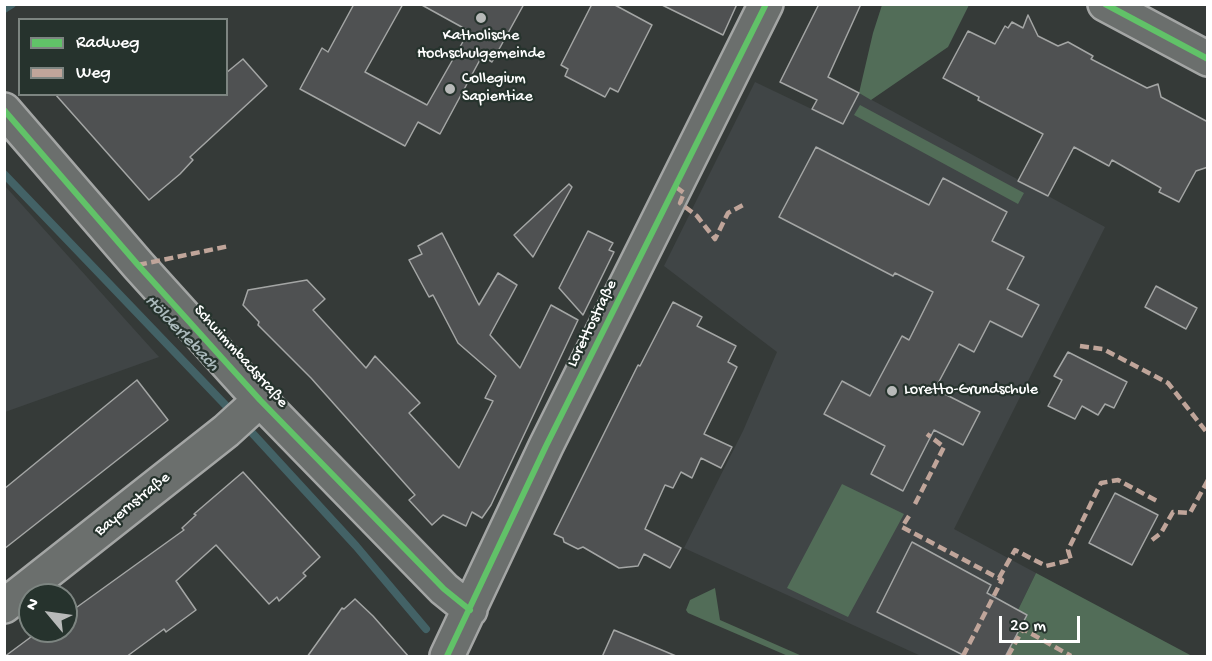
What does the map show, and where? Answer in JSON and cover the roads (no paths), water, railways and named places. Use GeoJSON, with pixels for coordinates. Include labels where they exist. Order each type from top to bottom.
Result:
{"type":"FeatureCollection","features":[{"type":"Feature","properties":{"kind":"street","name":"Lorettostraße"},"geometry":{"type":"LineString","coordinates":[[447,657],[546,446],[766,4]]}},
{"type":"Feature","properties":{"kind":"street"},"geometry":{"type":"LineString","coordinates":[[1105,4],[1208,59]]}},
{"type":"Feature","properties":{"kind":"street","name":"Schwimmbadstraße"},"geometry":{"type":"LineString","coordinates":[[4,110],[138,265],[244,414],[470,610]]}},
{"type":"Feature","properties":{"kind":"street","name":"Bayernstraße"},"geometry":{"type":"LineString","coordinates":[[8,598],[244,414]]}},
{"type":"Feature","properties":{"kind":"waterway"},"geometry":{"type":"LineString","coordinates":[[4,9],[12,4]]}},
{"type":"Feature","properties":{"kind":"waterway","name":"Hölderlebach"},"geometry":{"type":"LineString","coordinates":[[4,174],[234,414]]}},
{"type":"Feature","properties":{"kind":"waterway","name":"Hölderlebach"},"geometry":{"type":"LineString","coordinates":[[243,423],[356,546],[426,629]]}},
{"type":"Feature","properties":{"kind":"place","name":"Katholische Hochschulgemeinde"},"geometry":{"type":"Point","coordinates":[481,18]}},
{"type":"Feature","properties":{"kind":"place","name":"Collegium Sapientiae"},"geometry":{"type":"Point","coordinates":[450,89]}},
{"type":"Feature","properties":{"kind":"place","name":"Loretto-Grundschule"},"geometry":{"type":"Point","coordinates":[892,391]}}]}
